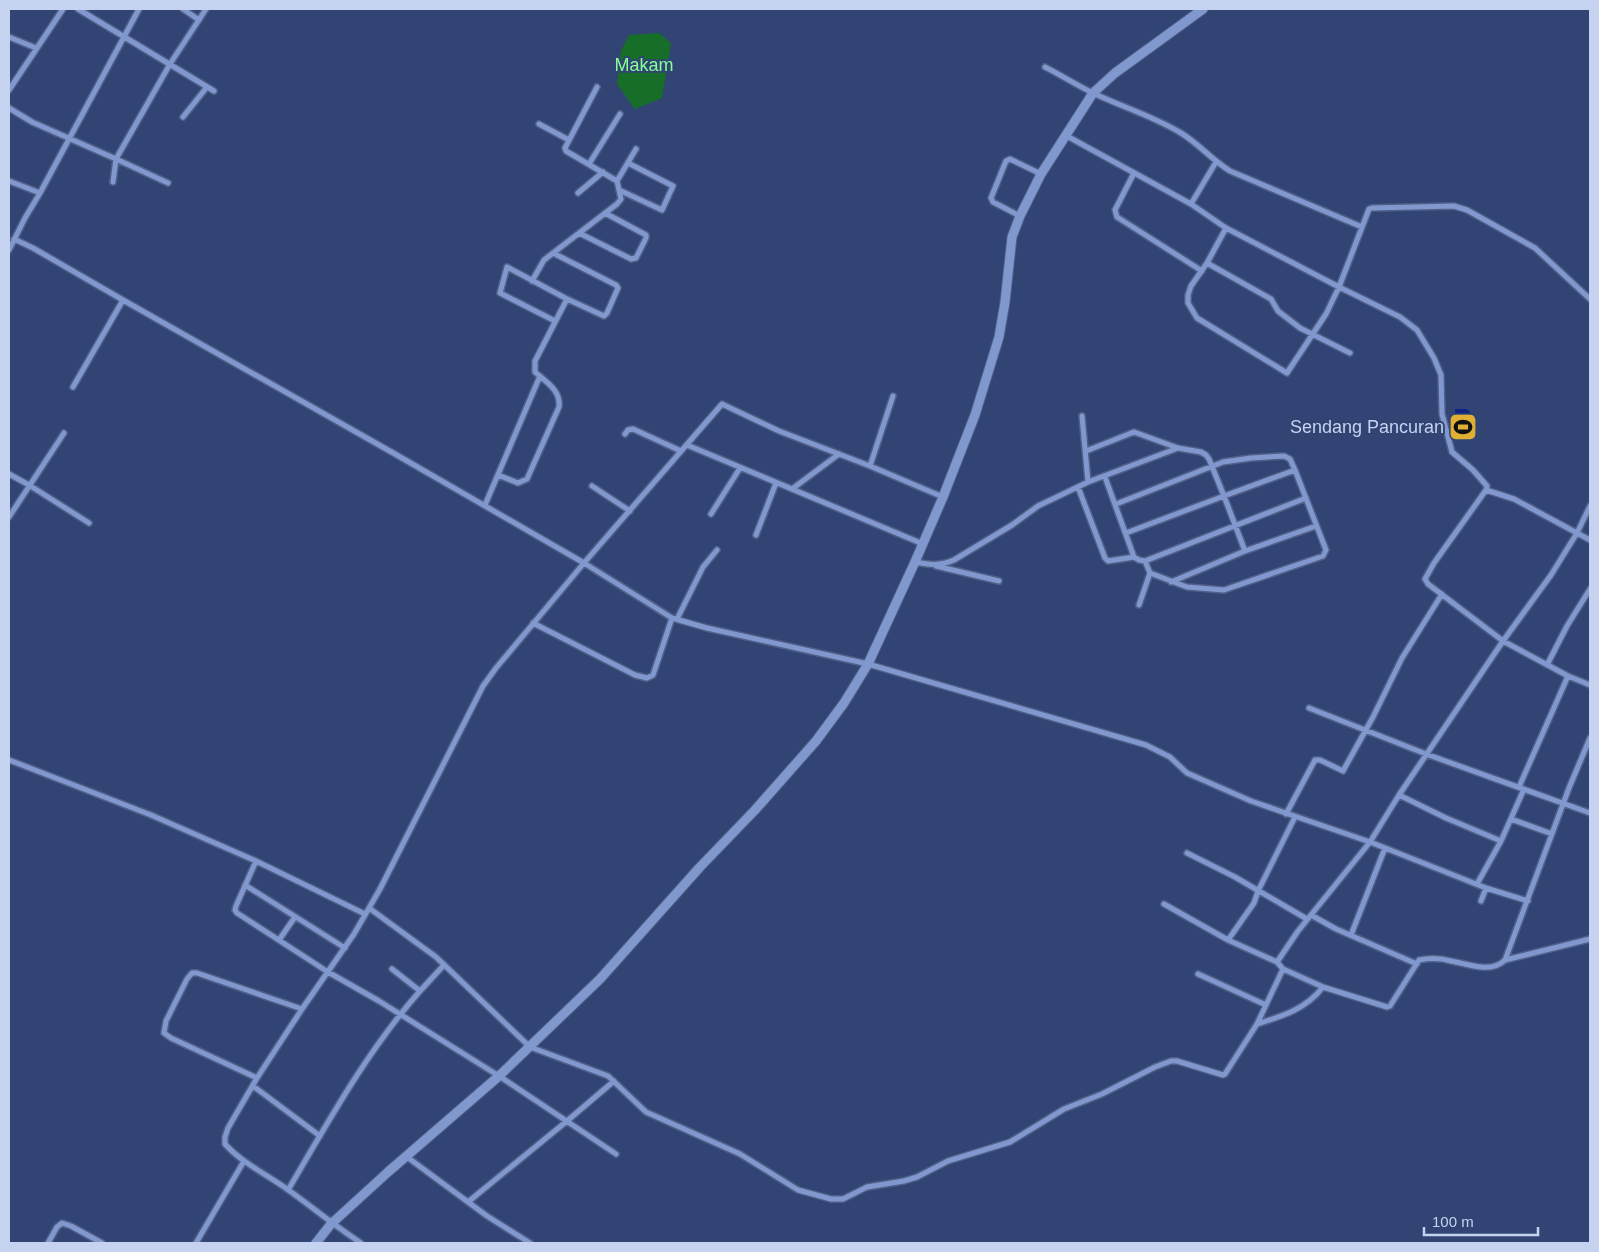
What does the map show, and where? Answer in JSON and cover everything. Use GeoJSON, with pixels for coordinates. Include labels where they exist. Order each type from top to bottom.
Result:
{"type":"FeatureCollection","features":[{"type":"Feature","properties":{"kind":"street"},"geometry":{"type":"LineString","coordinates":[[9,90],[63,9]]}},
{"type":"Feature","properties":{"kind":"street"},"geometry":{"type":"LineString","coordinates":[[78,9],[214,91]]}},
{"type":"Feature","properties":{"kind":"street"},"geometry":{"type":"LineString","coordinates":[[9,250],[139,9]]}},
{"type":"Feature","properties":{"kind":"street"},"geometry":{"type":"LineString","coordinates":[[182,9],[199,20]]}},
{"type":"Feature","properties":{"kind":"street"},"geometry":{"type":"LineString","coordinates":[[112,182],[116,159],[170,64],[206,9]]}},
{"type":"Feature","properties":{"kind":"street"},"geometry":{"type":"LineString","coordinates":[[316,1243],[331,1224],[499,1076],[600,979],[700,867],[774,790],[816,741],[844,703],[868,664],[915,562],[975,415],[996,344],[1005,302],[1011,244],[1020,216],[1041,174],[1093,93],[1115,73],[1203,9]]}},
{"type":"Feature","properties":{"kind":"street"},"geometry":{"type":"LineString","coordinates":[[9,37],[36,48]]}},
{"type":"Feature","properties":{"kind":"street"},"geometry":{"type":"LineString","coordinates":[[1045,66],[1093,93],[1175,129],[1192,140],[1216,162],[1230,171],[1362,227]]}},
{"type":"Feature","properties":{"kind":"street"},"geometry":{"type":"LineString","coordinates":[[183,116],[207,86]]}},
{"type":"Feature","properties":{"kind":"street"},"geometry":{"type":"LineString","coordinates":[[597,88],[568,140],[566,152],[617,181]]}},
{"type":"Feature","properties":{"kind":"street"},"geometry":{"type":"LineString","coordinates":[[9,108],[32,122],[168,183]]}},
{"type":"Feature","properties":{"kind":"street"},"geometry":{"type":"LineString","coordinates":[[589,164],[620,114]]}},
{"type":"Feature","properties":{"kind":"street"},"geometry":{"type":"LineString","coordinates":[[539,124],[568,140]]}},
{"type":"Feature","properties":{"kind":"street"},"geometry":{"type":"LineString","coordinates":[[1065,135],[1191,204],[1226,228],[1339,288],[1400,317],[1420,333],[1441,374],[1442,414],[1452,452],[1480,477],[1487,486],[1426,576],[1426,582],[1503,641],[1568,676],[1590,685]]}},
{"type":"Feature","properties":{"kind":"street"},"geometry":{"type":"LineString","coordinates":[[532,281],[541,264],[553,253],[619,202],[621,196],[617,181],[636,149]]}},
{"type":"Feature","properties":{"kind":"street"},"geometry":{"type":"LineString","coordinates":[[1020,216],[993,202],[991,198],[1006,161],[1010,159],[1041,174]]}},
{"type":"Feature","properties":{"kind":"street"},"geometry":{"type":"LineString","coordinates":[[1191,204],[1216,162]]}},
{"type":"Feature","properties":{"kind":"street"},"geometry":{"type":"LineString","coordinates":[[619,190],[662,210],[673,186],[628,163]]}},
{"type":"Feature","properties":{"kind":"street"},"geometry":{"type":"LineString","coordinates":[[578,193],[603,172]]}},
{"type":"Feature","properties":{"kind":"street"},"geometry":{"type":"LineString","coordinates":[[1134,173],[1115,210],[1117,217],[1202,271]]}},
{"type":"Feature","properties":{"kind":"street"},"geometry":{"type":"LineString","coordinates":[[9,181],[40,193]]}},
{"type":"Feature","properties":{"kind":"street"},"geometry":{"type":"LineString","coordinates":[[1226,228],[1208,263],[1191,286],[1188,303],[1197,318],[1287,373],[1326,314],[1339,288],[1369,210],[1372,208],[1454,206],[1467,210],[1535,248],[1590,299]]}},
{"type":"Feature","properties":{"kind":"street"},"geometry":{"type":"LineString","coordinates":[[579,233],[631,260],[636,258],[646,235],[605,213]]}},
{"type":"Feature","properties":{"kind":"street"},"geometry":{"type":"LineString","coordinates":[[14,239],[33,248],[485,505],[675,619],[868,664],[1146,745],[1170,757],[1186,773],[1286,814],[1370,842],[1486,888],[1528,900]]}},
{"type":"Feature","properties":{"kind":"street"},"geometry":{"type":"LineString","coordinates":[[553,253],[618,288],[604,316],[567,299],[507,267],[500,293],[555,321]]}},
{"type":"Feature","properties":{"kind":"street"},"geometry":{"type":"LineString","coordinates":[[1208,263],[1271,299],[1282,315],[1312,334],[1350,354]]}},
{"type":"Feature","properties":{"kind":"street"},"geometry":{"type":"LineString","coordinates":[[498,475],[518,483],[527,479],[559,407],[559,396],[551,385],[535,372],[535,361],[567,299]]}},
{"type":"Feature","properties":{"kind":"street"},"geometry":{"type":"LineString","coordinates":[[74,387],[123,300]]}},
{"type":"Feature","properties":{"kind":"street"},"geometry":{"type":"LineString","coordinates":[[485,505],[540,376]]}},
{"type":"Feature","properties":{"kind":"street"},"geometry":{"type":"LineString","coordinates":[[870,466],[893,396]]}},
{"type":"Feature","properties":{"kind":"street"},"geometry":{"type":"LineString","coordinates":[[361,1243],[331,1224],[288,1190],[244,1161],[225,1144],[225,1137],[228,1128],[257,1078],[370,908],[483,686],[584,563],[722,404],[779,431],[870,466],[943,497]]}},
{"type":"Feature","properties":{"kind":"street"},"geometry":{"type":"LineString","coordinates":[[1082,416],[1088,482]]}},
{"type":"Feature","properties":{"kind":"street"},"geometry":{"type":"LineString","coordinates":[[625,434],[631,428],[681,451]]}},
{"type":"Feature","properties":{"kind":"street"},"geometry":{"type":"LineString","coordinates":[[1086,451],[1134,432],[1178,448],[1201,452],[1206,455],[1245,551]]}},
{"type":"Feature","properties":{"kind":"street"},"geometry":{"type":"LineString","coordinates":[[9,517],[64,433]]}},
{"type":"Feature","properties":{"kind":"street"},"geometry":{"type":"LineString","coordinates":[[687,445],[923,544]]}},
{"type":"Feature","properties":{"kind":"street"},"geometry":{"type":"LineString","coordinates":[[932,565],[946,564],[954,560],[1012,526],[1038,506],[1088,482],[1178,448]]}},
{"type":"Feature","properties":{"kind":"street"},"geometry":{"type":"LineString","coordinates":[[792,489],[839,454]]}},
{"type":"Feature","properties":{"kind":"street"},"geometry":{"type":"LineString","coordinates":[[1116,504],[1231,460],[1284,456],[1290,459],[1295,470],[1326,550],[1323,556],[1224,590],[1187,587],[1150,573]]}},
{"type":"Feature","properties":{"kind":"street"},"geometry":{"type":"LineString","coordinates":[[711,514],[740,468]]}},
{"type":"Feature","properties":{"kind":"street"},"geometry":{"type":"LineString","coordinates":[[1126,533],[1295,470]]}},
{"type":"Feature","properties":{"kind":"street"},"geometry":{"type":"LineString","coordinates":[[9,474],[30,485],[89,523]]}},
{"type":"Feature","properties":{"kind":"street"},"geometry":{"type":"LineString","coordinates":[[1105,477],[1134,557]]}},
{"type":"Feature","properties":{"kind":"street"},"geometry":{"type":"LineString","coordinates":[[756,534],[776,483]]}},
{"type":"Feature","properties":{"kind":"street"},"geometry":{"type":"LineString","coordinates":[[592,486],[630,511]]}},
{"type":"Feature","properties":{"kind":"street"},"geometry":{"type":"LineString","coordinates":[[1078,487],[1105,558],[1108,561],[1134,557],[1145,561],[1306,498]]}},
{"type":"Feature","properties":{"kind":"street"},"geometry":{"type":"LineString","coordinates":[[1486,490],[1514,499],[1590,540]]}},
{"type":"Feature","properties":{"kind":"street"},"geometry":{"type":"LineString","coordinates":[[1278,962],[1309,917],[1370,842],[1426,754],[1525,612],[1577,533],[1590,506]]}},
{"type":"Feature","properties":{"kind":"street"},"geometry":{"type":"LineString","coordinates":[[1171,582],[1245,551],[1316,526]]}},
{"type":"Feature","properties":{"kind":"street"},"geometry":{"type":"LineString","coordinates":[[533,624],[635,675],[647,678],[653,675],[675,619],[703,567],[717,550]]}},
{"type":"Feature","properties":{"kind":"street"},"geometry":{"type":"LineString","coordinates":[[1139,605],[1150,573],[1145,561]]}},
{"type":"Feature","properties":{"kind":"street"},"geometry":{"type":"LineString","coordinates":[[915,562],[999,581]]}},
{"type":"Feature","properties":{"kind":"street"},"geometry":{"type":"LineString","coordinates":[[1547,665],[1567,626],[1590,588]]}},
{"type":"Feature","properties":{"kind":"street"},"geometry":{"type":"LineString","coordinates":[[1286,814],[1315,760],[1320,760],[1343,772],[1402,658],[1442,594]]}},
{"type":"Feature","properties":{"kind":"street"},"geometry":{"type":"LineString","coordinates":[[1477,884],[1511,819],[1521,788],[1568,676]]}},
{"type":"Feature","properties":{"kind":"street"},"geometry":{"type":"LineString","coordinates":[[1309,708],[1426,754],[1590,813]]}},
{"type":"Feature","properties":{"kind":"street"},"geometry":{"type":"LineString","coordinates":[[1164,904],[1228,940],[1278,962],[1283,970],[1323,987],[1389,1007],[1419,960],[1439,959],[1470,966],[1494,966],[1501,964],[1505,960],[1563,804],[1590,738]]}},
{"type":"Feature","properties":{"kind":"street"},"geometry":{"type":"LineString","coordinates":[[9,760],[151,815],[256,861],[366,914]]}},
{"type":"Feature","properties":{"kind":"street"},"geometry":{"type":"LineString","coordinates":[[1399,795],[1446,818],[1501,841]]}},
{"type":"Feature","properties":{"kind":"street"},"geometry":{"type":"LineString","coordinates":[[1228,940],[1254,903],[1258,891],[1295,817]]}},
{"type":"Feature","properties":{"kind":"street"},"geometry":{"type":"LineString","coordinates":[[1511,819],[1552,834]]}},
{"type":"Feature","properties":{"kind":"street"},"geometry":{"type":"LineString","coordinates":[[1351,935],[1385,848]]}},
{"type":"Feature","properties":{"kind":"street"},"geometry":{"type":"LineString","coordinates":[[1187,853],[1309,917],[1416,964]]}},
{"type":"Feature","properties":{"kind":"street"},"geometry":{"type":"LineString","coordinates":[[256,861],[236,906],[236,912],[328,972],[400,1014],[499,1076],[616,1154]]}},
{"type":"Feature","properties":{"kind":"street"},"geometry":{"type":"LineString","coordinates":[[245,885],[345,948]]}},
{"type":"Feature","properties":{"kind":"street"},"geometry":{"type":"LineString","coordinates":[[1481,901],[1486,888]]}},
{"type":"Feature","properties":{"kind":"street"},"geometry":{"type":"LineString","coordinates":[[370,908],[444,965],[530,1047],[603,1073],[646,1112],[740,1154],[798,1190],[843,1199],[867,1187],[917,1177],[948,1161],[1010,1142],[1064,1109],[1102,1094],[1155,1066],[1177,1061],[1225,1074],[1257,1024],[1283,970]]}},
{"type":"Feature","properties":{"kind":"street"},"geometry":{"type":"LineString","coordinates":[[279,940],[295,916]]}},
{"type":"Feature","properties":{"kind":"street"},"geometry":{"type":"LineString","coordinates":[[1505,960],[1590,939]]}},
{"type":"Feature","properties":{"kind":"street"},"geometry":{"type":"LineString","coordinates":[[288,1190],[359,1074],[400,1014],[444,965]]}},
{"type":"Feature","properties":{"kind":"street"},"geometry":{"type":"LineString","coordinates":[[392,969],[420,991]]}},
{"type":"Feature","properties":{"kind":"street"},"geometry":{"type":"LineString","coordinates":[[257,1078],[166,1036],[164,1033],[166,1021],[184,984],[192,973],[197,973],[302,1009]]}},
{"type":"Feature","properties":{"kind":"street"},"geometry":{"type":"LineString","coordinates":[[1198,974],[1266,1005]]}},
{"type":"Feature","properties":{"kind":"street"},"geometry":{"type":"LineString","coordinates":[[1257,1024],[1286,1015],[1303,1007],[1316,997],[1323,987]]}},
{"type":"Feature","properties":{"kind":"street"},"geometry":{"type":"LineString","coordinates":[[468,1202],[614,1081]]}},
{"type":"Feature","properties":{"kind":"street"},"geometry":{"type":"LineString","coordinates":[[253,1086],[320,1136]]}},
{"type":"Feature","properties":{"kind":"street"},"geometry":{"type":"LineString","coordinates":[[407,1157],[468,1202],[530,1243]]}},
{"type":"Feature","properties":{"kind":"street"},"geometry":{"type":"LineString","coordinates":[[196,1243],[244,1161]]}},
{"type":"Feature","properties":{"kind":"street"},"geometry":{"type":"LineString","coordinates":[[48,1243],[57,1227],[62,1223],[102,1243]]}},
{"type":"Feature","properties":{"kind":"green space","name":"Makam"},"geometry":{"type":"Polygon","coordinates":[[[659,33],[671,43],[662,98],[635,109],[617,84],[621,51],[629,35],[659,33]]]}},
{"type":"Feature","properties":{"kind":"shaded area","name":"Sendang Pancuran"},"geometry":{"type":"Polygon","coordinates":[[[1455,409],[1467,409],[1471,413],[1469,438],[1456,438],[1455,409]]]}},
{"type":"Feature","properties":{"kind":"place","name":"Sendang Pancuran"},"geometry":{"type":"Point","coordinates":[1463,427]}}]}
